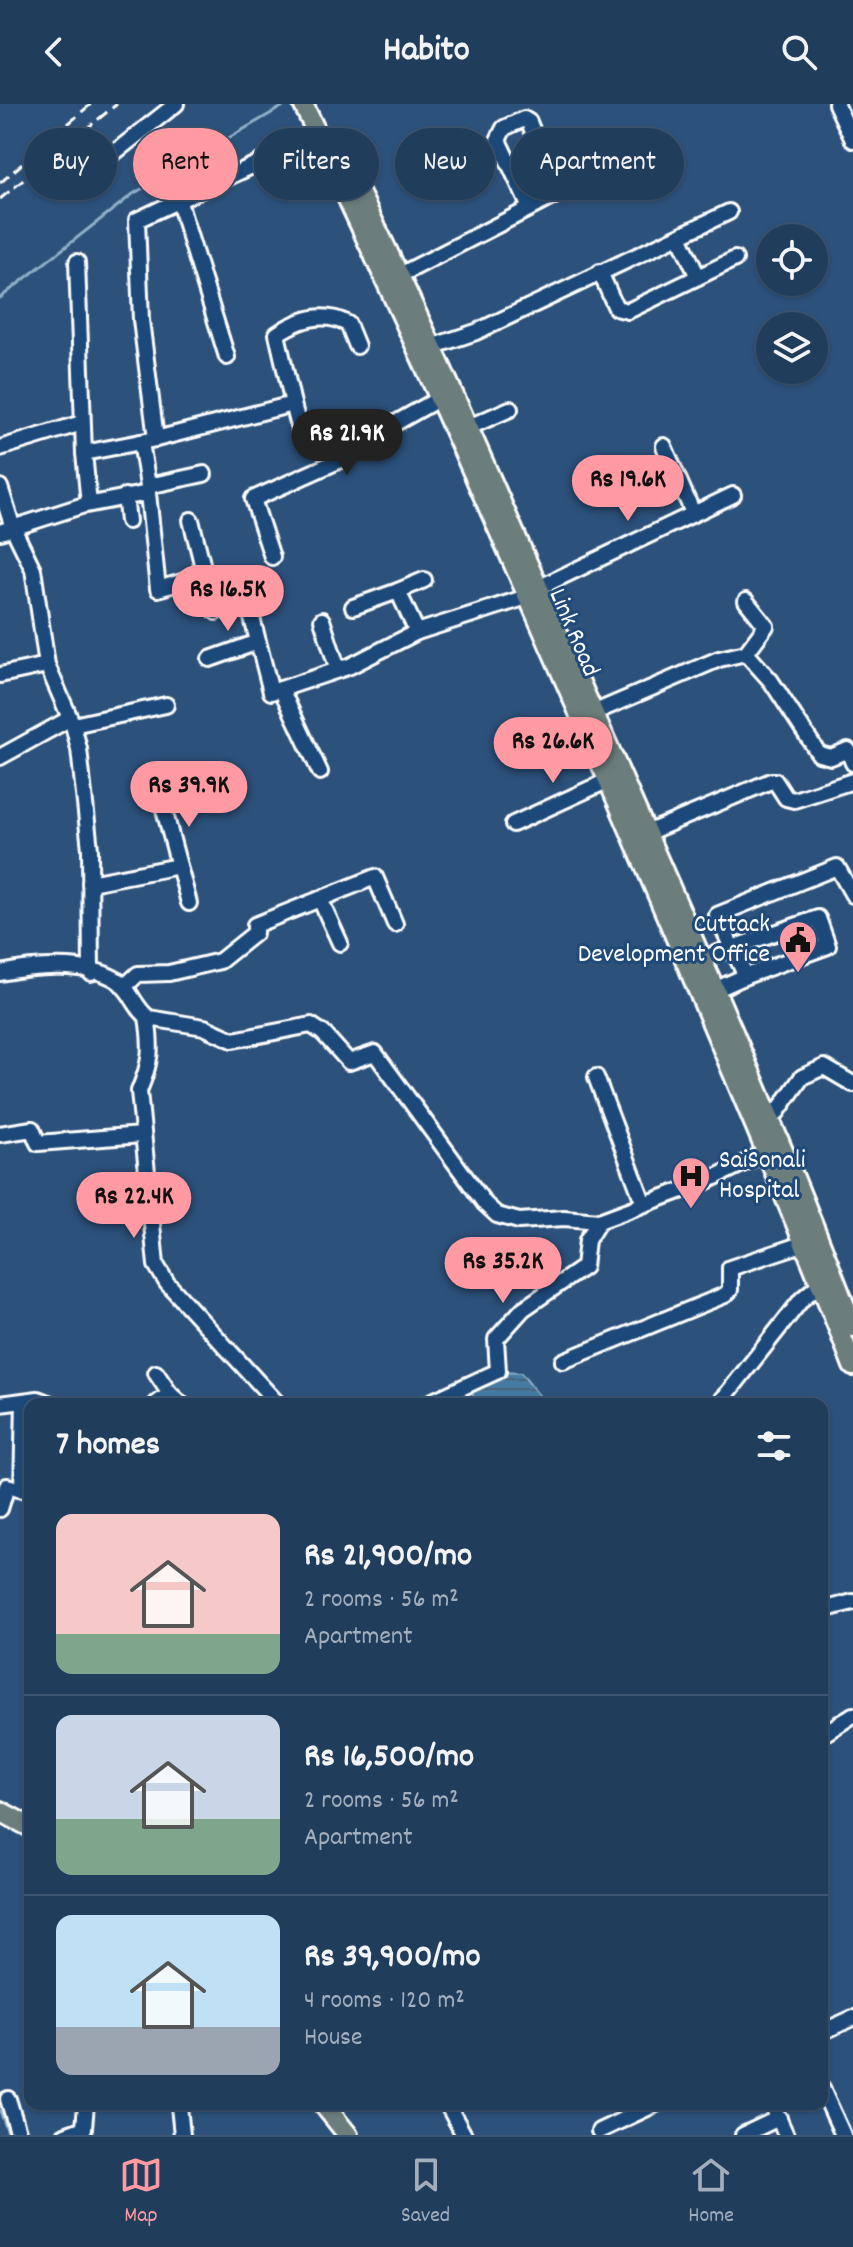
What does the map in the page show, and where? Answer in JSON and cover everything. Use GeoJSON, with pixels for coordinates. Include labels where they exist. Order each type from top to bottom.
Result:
{"type":"FeatureCollection","features":[{"type":"Feature","properties":{"kind":"main road","name":"Link Road"},"geometry":{"type":"LineString","coordinates":[[311,108],[316,128]]}},
{"type":"Feature","properties":{"kind":"main road","name":"Link Road"},"geometry":{"type":"LineString","coordinates":[[311,108],[434,346],[609,780],[707,993],[771,1121],[847,1317],[853,1366]]}},
{"type":"Feature","properties":{"kind":"main road","name":"Link Road"},"geometry":{"type":"LineString","coordinates":[[349,200],[649,832],[701,959],[707,993],[767,1152],[821,1283],[847,1317]]}},
{"type":"Feature","properties":{"kind":"main road"},"geometry":{"type":"LineString","coordinates":[[0,1811],[24,1824]]}},
{"type":"Feature","properties":{"kind":"main road"},"geometry":{"type":"LineString","coordinates":[[328,2110],[348,2135]]}},
{"type":"Feature","properties":{"kind":"street"},"geometry":{"type":"LineString","coordinates":[[117,151],[176,104]]}},
{"type":"Feature","properties":{"kind":"street"},"geometry":{"type":"LineString","coordinates":[[843,108],[853,140]]}},
{"type":"Feature","properties":{"kind":"street"},"geometry":{"type":"LineString","coordinates":[[400,275],[556,195],[559,190],[529,122],[524,119],[504,128],[498,140],[530,208]]}},
{"type":"Feature","properties":{"kind":"street"},"geometry":{"type":"LineString","coordinates":[[176,200],[137,220],[148,490],[158,589],[205,575]]}},
{"type":"Feature","properties":{"kind":"street"},"geometry":{"type":"LineString","coordinates":[[178,200],[227,357]]}},
{"type":"Feature","properties":{"kind":"street"},"geometry":{"type":"LineString","coordinates":[[434,346],[476,332],[600,272],[680,238],[729,212]]}},
{"type":"Feature","properties":{"kind":"street"},"geometry":{"type":"LineString","coordinates":[[680,238],[698,277]]}},
{"type":"Feature","properties":{"kind":"street"},"geometry":{"type":"LineString","coordinates":[[600,272],[620,311],[628,311],[735,259]]}},
{"type":"Feature","properties":{"kind":"street"},"geometry":{"type":"LineString","coordinates":[[77,262],[82,423],[89,504]]}},
{"type":"Feature","properties":{"kind":"street"},"geometry":{"type":"LineString","coordinates":[[300,430],[277,334],[292,324],[332,315],[348,324],[357,346]]}},
{"type":"Feature","properties":{"kind":"street"},"geometry":{"type":"LineString","coordinates":[[272,557],[253,499],[338,461],[367,439],[442,397]]}},
{"type":"Feature","properties":{"kind":"street"},"geometry":{"type":"LineString","coordinates":[[84,453],[293,404]]}},
{"type":"Feature","properties":{"kind":"street"},"geometry":{"type":"LineString","coordinates":[[469,427],[510,409]]}},
{"type":"Feature","properties":{"kind":"street"},"geometry":{"type":"LineString","coordinates":[[0,448],[82,423]]}},
{"type":"Feature","properties":{"kind":"street"},"geometry":{"type":"LineString","coordinates":[[664,446],[693,513]]}},
{"type":"Feature","properties":{"kind":"street"},"geometry":{"type":"LineString","coordinates":[[6,530],[89,504],[204,474]]}},
{"type":"Feature","properties":{"kind":"street"},"geometry":{"type":"LineString","coordinates":[[0,487],[6,530],[33,569],[47,665],[71,722],[85,797],[91,973]]}},
{"type":"Feature","properties":{"kind":"street"},"geometry":{"type":"LineString","coordinates":[[252,618],[271,692],[338,670],[417,632],[535,592],[733,495]]}},
{"type":"Feature","properties":{"kind":"street"},"geometry":{"type":"LineString","coordinates":[[125,496],[128,521]]}},
{"type":"Feature","properties":{"kind":"street"},"geometry":{"type":"LineString","coordinates":[[191,520],[216,612]]}},
{"type":"Feature","properties":{"kind":"street"},"geometry":{"type":"LineString","coordinates":[[353,607],[424,580]]}},
{"type":"Feature","properties":{"kind":"street"},"geometry":{"type":"LineString","coordinates":[[398,591],[417,632]]}},
{"type":"Feature","properties":{"kind":"street"},"geometry":{"type":"LineString","coordinates":[[593,713],[719,659],[746,653],[766,626],[746,601]]}},
{"type":"Feature","properties":{"kind":"street"},"geometry":{"type":"LineString","coordinates":[[322,620],[338,670]]}},
{"type":"Feature","properties":{"kind":"street"},"geometry":{"type":"LineString","coordinates":[[210,659],[258,642]]}},
{"type":"Feature","properties":{"kind":"street"},"geometry":{"type":"LineString","coordinates":[[746,653],[771,681],[819,754],[831,757],[851,753]]}},
{"type":"Feature","properties":{"kind":"street"},"geometry":{"type":"LineString","coordinates":[[0,675],[47,665]]}},
{"type":"Feature","properties":{"kind":"street"},"geometry":{"type":"LineString","coordinates":[[281,689],[320,772]]}},
{"type":"Feature","properties":{"kind":"street"},"geometry":{"type":"LineString","coordinates":[[0,757],[71,722],[166,705]]}},
{"type":"Feature","properties":{"kind":"street"},"geometry":{"type":"LineString","coordinates":[[513,824],[609,780]]}},
{"type":"Feature","properties":{"kind":"street"},"geometry":{"type":"LineString","coordinates":[[649,832],[771,781],[775,781],[786,798],[794,800],[853,781]]}},
{"type":"Feature","properties":{"kind":"street"},"geometry":{"type":"LineString","coordinates":[[162,802],[189,903]]}},
{"type":"Feature","properties":{"kind":"street"},"geometry":{"type":"LineString","coordinates":[[90,883],[179,866]]}},
{"type":"Feature","properties":{"kind":"street"},"geometry":{"type":"LineString","coordinates":[[746,976],[717,915],[837,867],[853,895]]}},
{"type":"Feature","properties":{"kind":"street"},"geometry":{"type":"LineString","coordinates":[[124,987],[138,974],[169,973],[220,961],[255,933],[255,925],[375,877],[395,924]]}},
{"type":"Feature","properties":{"kind":"street"},"geometry":{"type":"LineString","coordinates":[[320,899],[340,943]]}},
{"type":"Feature","properties":{"kind":"street"},"geometry":{"type":"LineString","coordinates":[[701,959],[818,918],[828,946],[707,993]]}},
{"type":"Feature","properties":{"kind":"street"},"geometry":{"type":"LineString","coordinates":[[0,973],[47,966],[116,979],[147,1017],[151,1050],[148,1077],[139,1091],[156,1265],[160,1275],[273,1398]]}},
{"type":"Feature","properties":{"kind":"street"},"geometry":{"type":"LineString","coordinates":[[147,1017],[204,1027],[233,1040],[311,1025],[349,1062],[375,1053],[491,1211],[519,1221],[564,1218],[599,1221],[707,1181],[767,1152]]}},
{"type":"Feature","properties":{"kind":"street"},"geometry":{"type":"LineString","coordinates":[[771,1121],[802,1077],[824,1067],[853,1084]]}},
{"type":"Feature","properties":{"kind":"street"},"geometry":{"type":"LineString","coordinates":[[596,1077],[644,1204]]}},
{"type":"Feature","properties":{"kind":"street"},"geometry":{"type":"LineString","coordinates":[[0,1134],[32,1129],[38,1143],[142,1135]]}},
{"type":"Feature","properties":{"kind":"street"},"geometry":{"type":"LineString","coordinates":[[439,1398],[498,1371],[496,1339],[523,1309],[584,1267],[587,1240],[599,1221]]}},
{"type":"Feature","properties":{"kind":"street"},"geometry":{"type":"LineString","coordinates":[[563,1361],[725,1295],[730,1290],[730,1268],[805,1243]]}},
{"type":"Feature","properties":{"kind":"street"},"geometry":{"type":"LineString","coordinates":[[724,1398],[802,1299],[821,1283]]}},
{"type":"Feature","properties":{"kind":"street"},"geometry":{"type":"LineString","coordinates":[[156,1373],[174,1398]]}},
{"type":"Feature","properties":{"kind":"street"},"geometry":{"type":"LineString","coordinates":[[0,1404],[24,1401],[22,1490],[7,1486],[0,1509]]}},
{"type":"Feature","properties":{"kind":"street"},"geometry":{"type":"LineString","coordinates":[[828,1608],[853,1602]]}},
{"type":"Feature","properties":{"kind":"street"},"geometry":{"type":"LineString","coordinates":[[828,1731],[853,1715]]}},
{"type":"Feature","properties":{"kind":"street"},"geometry":{"type":"LineString","coordinates":[[828,2029],[853,2018]]}},
{"type":"Feature","properties":{"kind":"street"},"geometry":{"type":"LineString","coordinates":[[8,2099],[11,2127]]}},
{"type":"Feature","properties":{"kind":"street"},"geometry":{"type":"LineString","coordinates":[[828,2102],[843,2135]]}},
{"type":"Feature","properties":{"kind":"street"},"geometry":{"type":"LineString","coordinates":[[65,2135],[84,2128],[86,2110]]}},
{"type":"Feature","properties":{"kind":"street"},"geometry":{"type":"LineString","coordinates":[[179,2110],[182,2135]]}},
{"type":"Feature","properties":{"kind":"street"},"geometry":{"type":"LineString","coordinates":[[450,2110],[464,2135]]}},
{"type":"Feature","properties":{"kind":"street"},"geometry":{"type":"LineString","coordinates":[[599,2131],[643,2110]]}},
{"type":"Feature","properties":{"kind":"street"},"geometry":{"type":"LineString","coordinates":[[775,2110],[786,2135]]}},
{"type":"Feature","properties":{"kind":"street"},"geometry":{"type":"LineString","coordinates":[[743,2135],[779,2118]]}},
{"type":"Feature","properties":{"kind":"water"},"geometry":{"type":"Polygon","coordinates":[[[501,1372],[521,1373],[541,1398],[473,1398],[473,1392],[501,1372]]]}},
{"type":"Feature","properties":{"kind":"waterway"},"geometry":{"type":"LineString","coordinates":[[0,298],[133,194],[287,104]]}},
{"type":"Feature","properties":{"kind":"waterway"},"geometry":{"type":"LineString","coordinates":[[0,2111],[9,2135]]}},
{"type":"Feature","properties":{"kind":"railway"},"geometry":{"type":"LineString","coordinates":[[0,183],[91,104]]}},
{"type":"Feature","properties":{"kind":"railway"},"geometry":{"type":"LineString","coordinates":[[0,199],[117,104]]}},
{"type":"Feature","properties":{"kind":"place","name":"Cuttack Development Office"},"geometry":{"type":"Point","coordinates":[798,974]}},
{"type":"Feature","properties":{"kind":"place","name":"SaiSonali Hospital"},"geometry":{"type":"Point","coordinates":[691,1210]}}]}
